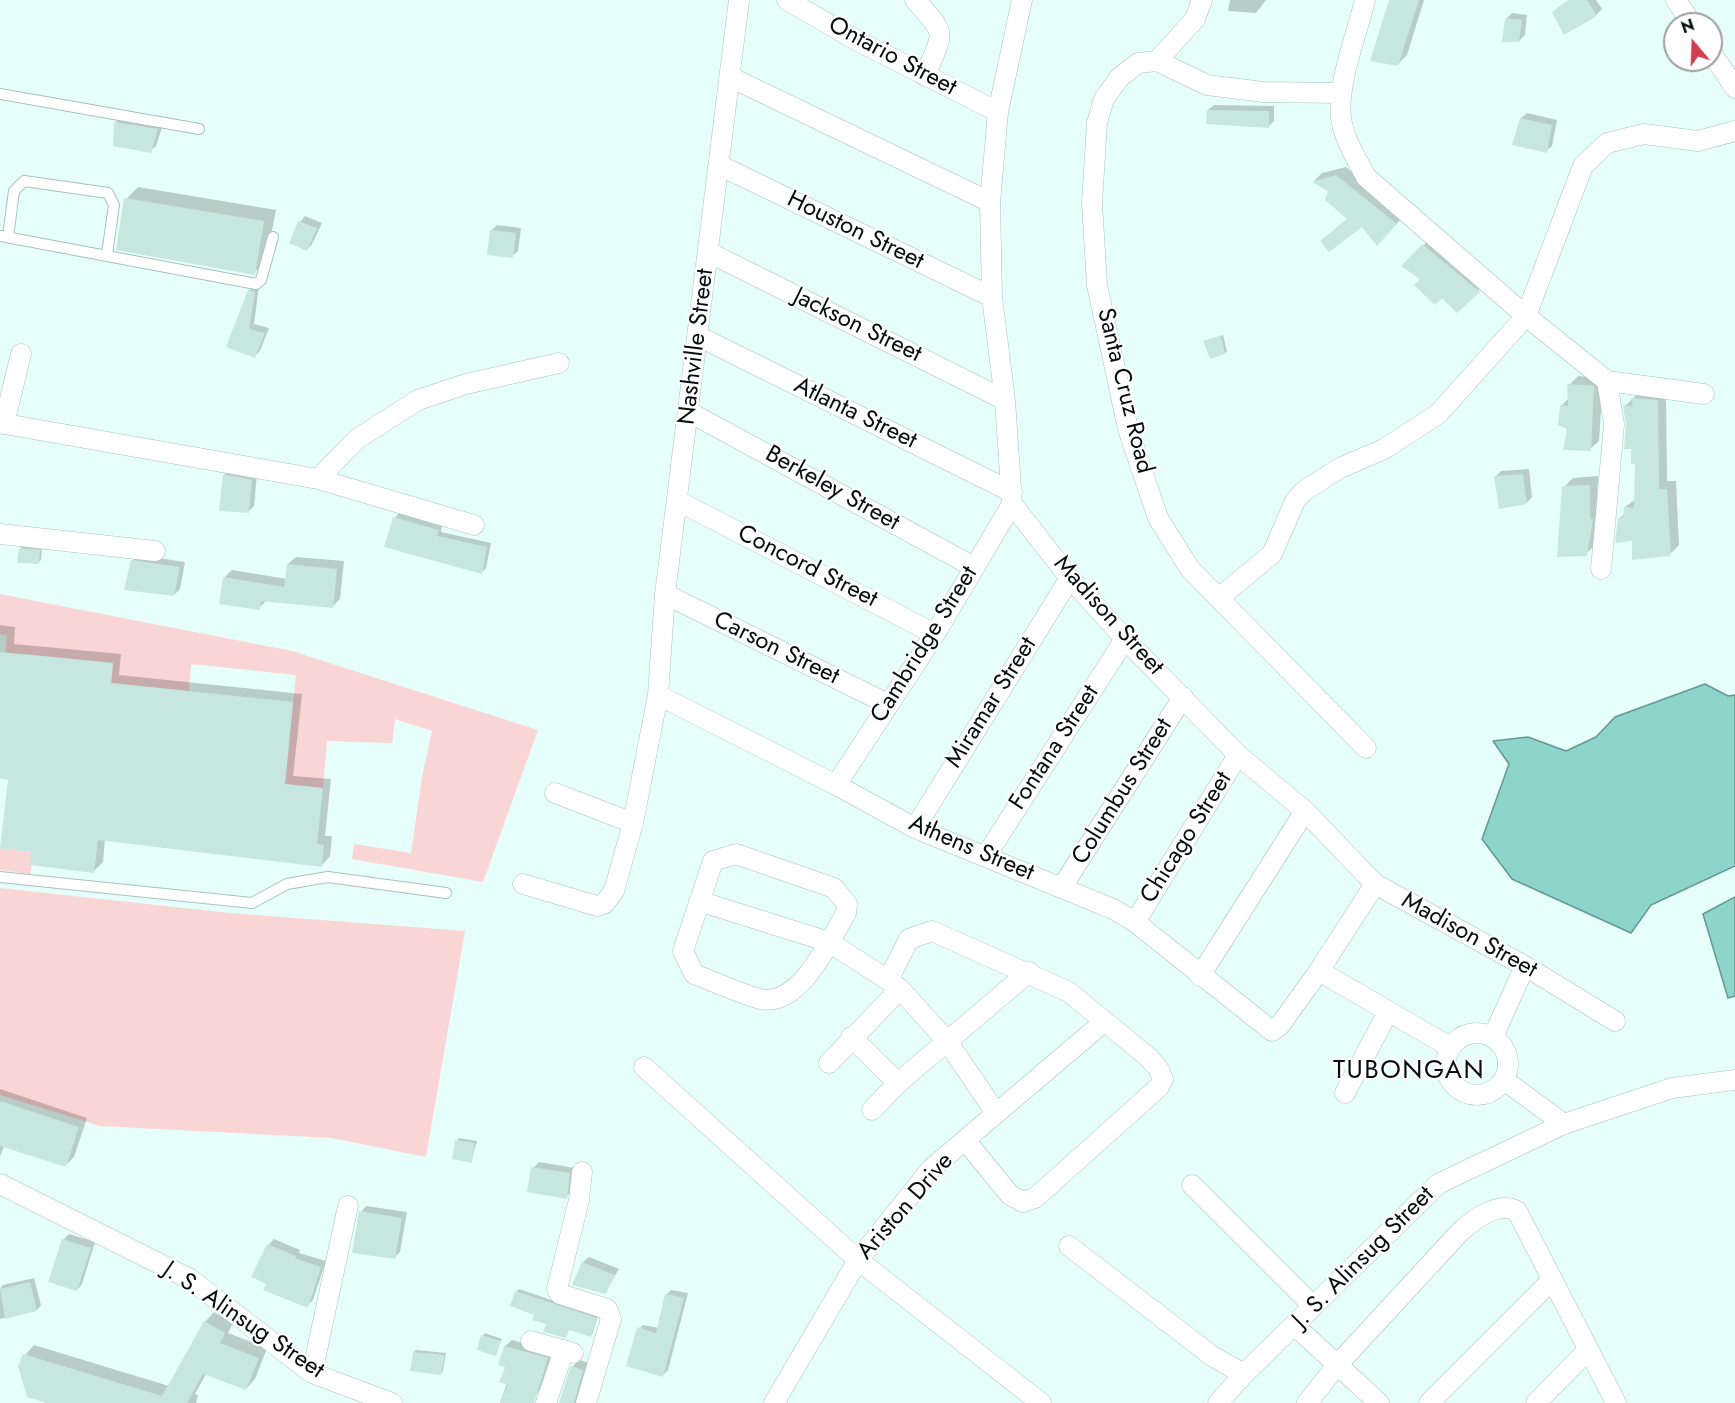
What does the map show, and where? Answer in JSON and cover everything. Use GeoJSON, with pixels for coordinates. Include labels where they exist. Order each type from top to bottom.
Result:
{"type":"FeatureCollection","features":[{"type":"Feature","properties":{"kind":"street","name":"Nashville Street"},"geometry":{"type":"LineString","coordinates":[[523,884],[597,906],[604,904],[614,891],[633,823],[658,695],[665,594],[739,0]]}},
{"type":"Feature","properties":{"kind":"street","name":"Ontario Street"},"geometry":{"type":"LineString","coordinates":[[787,0],[925,76],[998,112]]}},
{"type":"Feature","properties":{"kind":"street"},"geometry":{"type":"LineString","coordinates":[[915,0],[940,28],[940,38],[925,76]]}},
{"type":"Feature","properties":{"kind":"street"},"geometry":{"type":"LineString","coordinates":[[1012,498],[1005,400],[992,297],[990,202],[998,112],[1022,0]]}},
{"type":"Feature","properties":{"kind":"street","name":"Santa Cruz Road"},"geometry":{"type":"LineString","coordinates":[[1202,0],[1195,20],[1156,61],[1138,63],[1119,78],[1104,99],[1097,123],[1092,203],[1097,285],[1128,429],[1158,518],[1190,569],[1366,748]]}},
{"type":"Feature","properties":{"kind":"street"},"geometry":{"type":"LineString","coordinates":[[1365,0],[1341,93],[1341,118],[1366,177],[1527,316],[1607,381],[1704,394]]}},
{"type":"Feature","properties":{"kind":"street"},"geometry":{"type":"LineString","coordinates":[[1156,61],[1207,85],[1263,92],[1341,93]]}},
{"type":"Feature","properties":{"kind":"street"},"geometry":{"type":"LineString","coordinates":[[1723,70],[1735,88]]}},
{"type":"Feature","properties":{"kind":"street"},"geometry":{"type":"LineString","coordinates":[[729,77],[990,202]]}},
{"type":"Feature","properties":{"kind":"street"},"geometry":{"type":"LineString","coordinates":[[1220,597],[1272,554],[1295,501],[1304,491],[1340,468],[1384,448],[1438,414],[1527,316],[1583,166],[1607,143],[1644,134],[1698,141],[1735,131]]}},
{"type":"Feature","properties":{"kind":"street","name":"Houston Street"},"geometry":{"type":"LineString","coordinates":[[719,165],[992,297]]}},
{"type":"Feature","properties":{"kind":"street","name":"Jackson Street"},"geometry":{"type":"LineString","coordinates":[[708,252],[1005,400]]}},
{"type":"Feature","properties":{"kind":"street","name":"Atlanta Street"},"geometry":{"type":"LineString","coordinates":[[698,336],[1012,498]]}},
{"type":"Feature","properties":{"kind":"street"},"geometry":{"type":"LineString","coordinates":[[21,354],[2,424],[318,478],[474,525]]}},
{"type":"Feature","properties":{"kind":"street"},"geometry":{"type":"LineString","coordinates":[[318,478],[357,439],[418,400],[466,384],[559,363]]}},
{"type":"Feature","properties":{"kind":"street"},"geometry":{"type":"LineString","coordinates":[[1601,569],[1614,424],[1607,381]]}},
{"type":"Feature","properties":{"kind":"street","name":"Berkeley Street"},"geometry":{"type":"LineString","coordinates":[[689,412],[974,567]]}},
{"type":"Feature","properties":{"kind":"street","name":"Cambridge Street"},"geometry":{"type":"LineString","coordinates":[[836,785],[935,633],[1012,498]]}},
{"type":"Feature","properties":{"kind":"street","name":"Madison Street"},"geometry":{"type":"LineString","coordinates":[[1012,498],[1070,578],[1125,639],[1238,755],[1305,811],[1375,884],[1525,966],[1615,1021]]}},
{"type":"Feature","properties":{"kind":"street","name":"Concord Street"},"geometry":{"type":"LineString","coordinates":[[678,501],[935,633]]}},
{"type":"Feature","properties":{"kind":"street"},"geometry":{"type":"LineString","coordinates":[[0,534],[155,551]]}},
{"type":"Feature","properties":{"kind":"street","name":"Miramar Street"},"geometry":{"type":"LineString","coordinates":[[915,828],[1070,578]]}},
{"type":"Feature","properties":{"kind":"street","name":"Carson Street"},"geometry":{"type":"LineString","coordinates":[[665,594],[888,704]]}},
{"type":"Feature","properties":{"kind":"street","name":"Fontana Street"},"geometry":{"type":"LineString","coordinates":[[986,856],[1125,639]]}},
{"type":"Feature","properties":{"kind":"street","name":"Athens Street"},"geometry":{"type":"LineString","coordinates":[[658,695],[836,785],[915,828],[1062,887],[1135,922],[1267,1030],[1276,1030],[1319,971]]}},
{"type":"Feature","properties":{"kind":"street","name":"Columbus Street"},"geometry":{"type":"LineString","coordinates":[[1062,887],[1183,697]]}},
{"type":"Feature","properties":{"kind":"street","name":"Chicago Street"},"geometry":{"type":"LineString","coordinates":[[1135,922],[1238,755]]}},
{"type":"Feature","properties":{"kind":"street"},"geometry":{"type":"LineString","coordinates":[[555,793],[633,823]]}},
{"type":"Feature","properties":{"kind":"street"},"geometry":{"type":"LineString","coordinates":[[1200,976],[1305,811]]}},
{"type":"Feature","properties":{"kind":"street"},"geometry":{"type":"LineString","coordinates":[[736,854],[834,888],[847,904],[846,913],[829,942],[800,984],[789,995],[775,1000],[760,999],[694,974],[683,951],[713,861],[736,854]]}},
{"type":"Feature","properties":{"kind":"street"},"geometry":{"type":"LineString","coordinates":[[1375,884],[1319,971],[1450,1047]]}},
{"type":"Feature","properties":{"kind":"street"},"geometry":{"type":"LineString","coordinates":[[699,901],[829,942],[894,985],[947,1041],[996,1113]]}},
{"type":"Feature","properties":{"kind":"street"},"geometry":{"type":"LineString","coordinates":[[829,1063],[894,985],[909,939],[932,931],[1029,972],[1069,992],[1158,1068],[1163,1079],[1159,1088],[1035,1198],[1018,1201],[965,1140]]}},
{"type":"Feature","properties":{"kind":"street"},"geometry":{"type":"LineString","coordinates":[[1493,1036],[1525,966]]}},
{"type":"Feature","properties":{"kind":"street"},"geometry":{"type":"LineString","coordinates":[[872,1110],[898,1083],[1029,972]]}},
{"type":"Feature","properties":{"kind":"street"},"geometry":{"type":"LineString","coordinates":[[1344,1093],[1388,1012]]}},
{"type":"Feature","properties":{"kind":"street","name":"Ariston Drive"},"geometry":{"type":"LineString","coordinates":[[774,1403],[858,1260],[932,1168],[1105,1021]]}},
{"type":"Feature","properties":{"kind":"street"},"geometry":{"type":"LineString","coordinates":[[1478,1032],[1493,1036],[1505,1048],[1509,1064],[1504,1080],[1492,1092],[1476,1096],[1460,1091],[1448,1079],[1445,1062],[1450,1047],[1462,1036],[1478,1032]]}},
{"type":"Feature","properties":{"kind":"street"},"geometry":{"type":"LineString","coordinates":[[851,1037],[898,1083]]}},
{"type":"Feature","properties":{"kind":"street"},"geometry":{"type":"LineString","coordinates":[[644,1067],[858,1260],[1041,1403]]}},
{"type":"Feature","properties":{"kind":"street"},"geometry":{"type":"LineString","coordinates":[[1504,1080],[1564,1124]]}},
{"type":"Feature","properties":{"kind":"street","name":"J. S. Alinsug Street"},"geometry":{"type":"LineString","coordinates":[[1218,1403],[1244,1374],[1438,1184],[1564,1124],[1672,1088],[1735,1080]]}},
{"type":"Feature","properties":{"kind":"street"},"geometry":{"type":"LineString","coordinates":[[582,1172],[579,1200],[557,1289],[560,1294],[607,1309],[610,1314],[611,1319],[586,1403]]}},
{"type":"Feature","properties":{"kind":"street","name":"J. S. Alinsug Street"},"geometry":{"type":"LineString","coordinates":[[0,1184],[190,1279],[312,1373],[392,1403]]}},
{"type":"Feature","properties":{"kind":"street"},"geometry":{"type":"LineString","coordinates":[[1192,1185],[1313,1306]]}},
{"type":"Feature","properties":{"kind":"street"},"geometry":{"type":"LineString","coordinates":[[312,1373],[348,1206]]}},
{"type":"Feature","properties":{"kind":"street"},"geometry":{"type":"LineString","coordinates":[[1307,1403],[1338,1364],[1460,1232],[1470,1223],[1501,1207],[1509,1207],[1517,1211],[1587,1351],[1616,1403]]}},
{"type":"Feature","properties":{"kind":"street"},"geometry":{"type":"LineString","coordinates":[[1069,1246],[1212,1356],[1244,1374]]}},
{"type":"Feature","properties":{"kind":"street"},"geometry":{"type":"LineString","coordinates":[[1429,1403],[1552,1280]]}},
{"type":"Feature","properties":{"kind":"street"},"geometry":{"type":"LineString","coordinates":[[1295,1326],[1379,1403]]}},
{"type":"Feature","properties":{"kind":"street"},"geometry":{"type":"LineString","coordinates":[[531,1341],[569,1351],[546,1403]]}},
{"type":"Feature","properties":{"kind":"street"},"geometry":{"type":"LineString","coordinates":[[1536,1403],[1587,1351]]}},
{"type":"Feature","properties":{"kind":"lane"},"geometry":{"type":"LineString","coordinates":[[0,94],[199,129]]}},
{"type":"Feature","properties":{"kind":"lane"},"geometry":{"type":"LineString","coordinates":[[107,254],[114,205],[108,193],[24,181],[14,191],[4,237],[107,254],[256,284],[261,280],[273,237]]}},
{"type":"Feature","properties":{"kind":"lane"},"geometry":{"type":"LineString","coordinates":[[0,877],[252,903],[287,884],[328,877],[446,893]]}},
{"type":"Feature","properties":{"kind":"shaded area"},"geometry":{"type":"Polygon","coordinates":[[[0,594],[292,651],[538,730],[483,882],[352,859],[354,844],[411,853],[422,777],[432,731],[395,719],[392,743],[327,741],[323,788],[285,784],[296,675],[191,664],[189,691],[111,683],[113,663],[25,654],[20,697],[1,695],[7,636],[0,634],[0,594]]]}},
{"type":"Feature","properties":{"kind":"shaded area"},"geometry":{"type":"Polygon","coordinates":[[[1705,684],[1728,696],[1735,695],[1735,866],[1651,905],[1631,933],[1512,879],[1482,839],[1509,764],[1493,741],[1528,737],[1566,751],[1596,737],[1615,717],[1705,684]]]}},
{"type":"Feature","properties":{"kind":"shaded area"},"geometry":{"type":"Polygon","coordinates":[[[0,848],[31,852],[31,874],[0,870],[0,848]]]}},
{"type":"Feature","properties":{"kind":"shaded area"},"geometry":{"type":"Polygon","coordinates":[[[0,888],[230,913],[465,931],[426,1157],[331,1138],[100,1126],[0,1095],[0,888]]]}},
{"type":"Feature","properties":{"kind":"shaded area"},"geometry":{"type":"Polygon","coordinates":[[[1735,897],[1735,996],[1728,998],[1703,914],[1735,897]]]}},
{"type":"Feature","properties":{"kind":"building"},"geometry":{"type":"Polygon","coordinates":[[[1389,0],[1419,0],[1398,66],[1370,61],[1389,0]]]}},
{"type":"Feature","properties":{"kind":"building"},"geometry":{"type":"Polygon","coordinates":[[[1568,0],[1587,0],[1597,16],[1564,35],[1552,12],[1568,0]]]}},
{"type":"Feature","properties":{"kind":"building"},"geometry":{"type":"Polygon","coordinates":[[[1505,18],[1522,20],[1519,42],[1502,42],[1505,18]]]}},
{"type":"Feature","properties":{"kind":"building"},"geometry":{"type":"Polygon","coordinates":[[[1207,110],[1269,111],[1269,128],[1206,124],[1207,110]]]}},
{"type":"Feature","properties":{"kind":"building"},"geometry":{"type":"Polygon","coordinates":[[[1520,118],[1552,125],[1547,153],[1512,145],[1520,118]]]}},
{"type":"Feature","properties":{"kind":"building"},"geometry":{"type":"Polygon","coordinates":[[[114,122],[158,129],[151,153],[113,146],[114,122]]]}},
{"type":"Feature","properties":{"kind":"building"},"geometry":{"type":"Polygon","coordinates":[[[1336,175],[1397,224],[1377,246],[1362,227],[1329,252],[1320,241],[1347,219],[1325,200],[1328,191],[1312,182],[1336,175]]]}},
{"type":"Feature","properties":{"kind":"building"},"geometry":{"type":"Polygon","coordinates":[[[124,198],[264,221],[255,275],[116,250],[124,198]]]}},
{"type":"Feature","properties":{"kind":"building"},"geometry":{"type":"Polygon","coordinates":[[[298,221],[317,228],[307,251],[289,243],[298,221]]]}},
{"type":"Feature","properties":{"kind":"building"},"geometry":{"type":"Polygon","coordinates":[[[490,230],[516,233],[513,258],[487,255],[490,230]]]}},
{"type":"Feature","properties":{"kind":"building"},"geometry":{"type":"Polygon","coordinates":[[[1422,244],[1480,292],[1457,313],[1442,298],[1435,305],[1414,285],[1420,279],[1401,266],[1422,244]]]}},
{"type":"Feature","properties":{"kind":"building"},"geometry":{"type":"Polygon","coordinates":[[[248,290],[255,292],[249,329],[265,333],[255,358],[226,347],[248,290]]]}},
{"type":"Feature","properties":{"kind":"building"},"geometry":{"type":"Polygon","coordinates":[[[1221,336],[1225,354],[1210,359],[1203,341],[1221,336]]]}},
{"type":"Feature","properties":{"kind":"building"},"geometry":{"type":"Polygon","coordinates":[[[1567,384],[1594,386],[1591,451],[1563,450],[1567,429],[1558,425],[1560,405],[1568,406],[1567,384]]]}},
{"type":"Feature","properties":{"kind":"building"},"geometry":{"type":"Polygon","coordinates":[[[1631,398],[1658,400],[1659,489],[1667,489],[1671,556],[1632,560],[1632,541],[1615,543],[1618,518],[1623,518],[1624,507],[1634,508],[1635,464],[1631,464],[1631,449],[1624,449],[1626,425],[1623,405],[1633,406],[1631,398]]]}},
{"type":"Feature","properties":{"kind":"building"},"geometry":{"type":"Polygon","coordinates":[[[223,474],[252,480],[249,513],[219,511],[223,474]]]}},
{"type":"Feature","properties":{"kind":"building"},"geometry":{"type":"Polygon","coordinates":[[[1523,474],[1527,504],[1499,509],[1494,476],[1523,474]]]}},
{"type":"Feature","properties":{"kind":"building"},"geometry":{"type":"Polygon","coordinates":[[[1590,485],[1590,519],[1593,519],[1587,556],[1557,557],[1562,486],[1590,485]]]}},
{"type":"Feature","properties":{"kind":"building"},"geometry":{"type":"Polygon","coordinates":[[[393,517],[439,530],[437,536],[487,547],[482,574],[384,547],[393,517]]]}},
{"type":"Feature","properties":{"kind":"building"},"geometry":{"type":"Polygon","coordinates":[[[19,548],[40,550],[39,564],[17,563],[19,548]]]}},
{"type":"Feature","properties":{"kind":"building"},"geometry":{"type":"Polygon","coordinates":[[[131,560],[180,567],[174,596],[124,590],[131,560]]]}},
{"type":"Feature","properties":{"kind":"building"},"geometry":{"type":"Polygon","coordinates":[[[287,564],[337,569],[333,608],[261,601],[260,610],[219,604],[223,577],[284,587],[287,564]]]}},
{"type":"Feature","properties":{"kind":"building"},"geometry":{"type":"Polygon","coordinates":[[[0,652],[113,663],[111,683],[293,702],[285,784],[323,788],[317,844],[324,845],[322,867],[98,840],[94,873],[30,865],[31,852],[0,848],[8,780],[0,779],[0,652]]]}},
{"type":"Feature","properties":{"kind":"building"},"geometry":{"type":"Polygon","coordinates":[[[0,1101],[79,1127],[66,1167],[0,1146],[0,1101]]]}},
{"type":"Feature","properties":{"kind":"building"},"geometry":{"type":"Polygon","coordinates":[[[455,1140],[475,1143],[472,1163],[452,1159],[455,1140]]]}},
{"type":"Feature","properties":{"kind":"building"},"geometry":{"type":"Polygon","coordinates":[[[531,1167],[570,1173],[567,1199],[527,1192],[531,1167]]]}},
{"type":"Feature","properties":{"kind":"building"},"geometry":{"type":"Polygon","coordinates":[[[359,1211],[402,1218],[395,1259],[352,1253],[359,1211]]]}},
{"type":"Feature","properties":{"kind":"building"},"geometry":{"type":"Polygon","coordinates":[[[62,1239],[91,1248],[77,1291],[48,1282],[62,1239]]]}},
{"type":"Feature","properties":{"kind":"building"},"geometry":{"type":"Polygon","coordinates":[[[267,1244],[296,1256],[295,1258],[321,1267],[308,1308],[263,1290],[266,1284],[251,1277],[267,1244]]]}},
{"type":"Feature","properties":{"kind":"building"},"geometry":{"type":"Polygon","coordinates":[[[582,1262],[615,1275],[606,1294],[572,1285],[582,1262]]]}},
{"type":"Feature","properties":{"kind":"building"},"geometry":{"type":"Polygon","coordinates":[[[30,1282],[37,1311],[5,1319],[0,1289],[30,1282]]]}},
{"type":"Feature","properties":{"kind":"building"},"geometry":{"type":"Polygon","coordinates":[[[515,1291],[597,1318],[591,1337],[569,1330],[566,1338],[543,1332],[546,1324],[532,1320],[534,1315],[510,1306],[515,1291]]]}},
{"type":"Feature","properties":{"kind":"building"},"geometry":{"type":"Polygon","coordinates":[[[665,1294],[684,1298],[663,1377],[626,1366],[637,1327],[656,1333],[665,1294]]]}},
{"type":"Feature","properties":{"kind":"building"},"geometry":{"type":"Polygon","coordinates":[[[204,1321],[225,1333],[220,1343],[259,1358],[246,1390],[203,1374],[187,1403],[46,1403],[27,1397],[18,1366],[23,1354],[162,1396],[204,1321]]]}},
{"type":"Feature","properties":{"kind":"building"},"geometry":{"type":"Polygon","coordinates":[[[481,1335],[501,1341],[496,1356],[477,1350],[481,1335]]]}},
{"type":"Feature","properties":{"kind":"building"},"geometry":{"type":"Polygon","coordinates":[[[504,1346],[548,1358],[534,1403],[500,1403],[508,1385],[499,1382],[505,1367],[498,1365],[504,1346]]]}},
{"type":"Feature","properties":{"kind":"building"},"geometry":{"type":"Polygon","coordinates":[[[413,1352],[445,1355],[441,1375],[410,1371],[413,1352]]]}},
{"type":"Feature","properties":{"kind":"building"},"geometry":{"type":"Polygon","coordinates":[[[571,1366],[583,1370],[574,1403],[559,1403],[571,1366]]]}},
{"type":"Feature","properties":{"kind":"district","name":"TUBONGAN"},"geometry":{"type":"Point","coordinates":[1409,1072]}}]}
